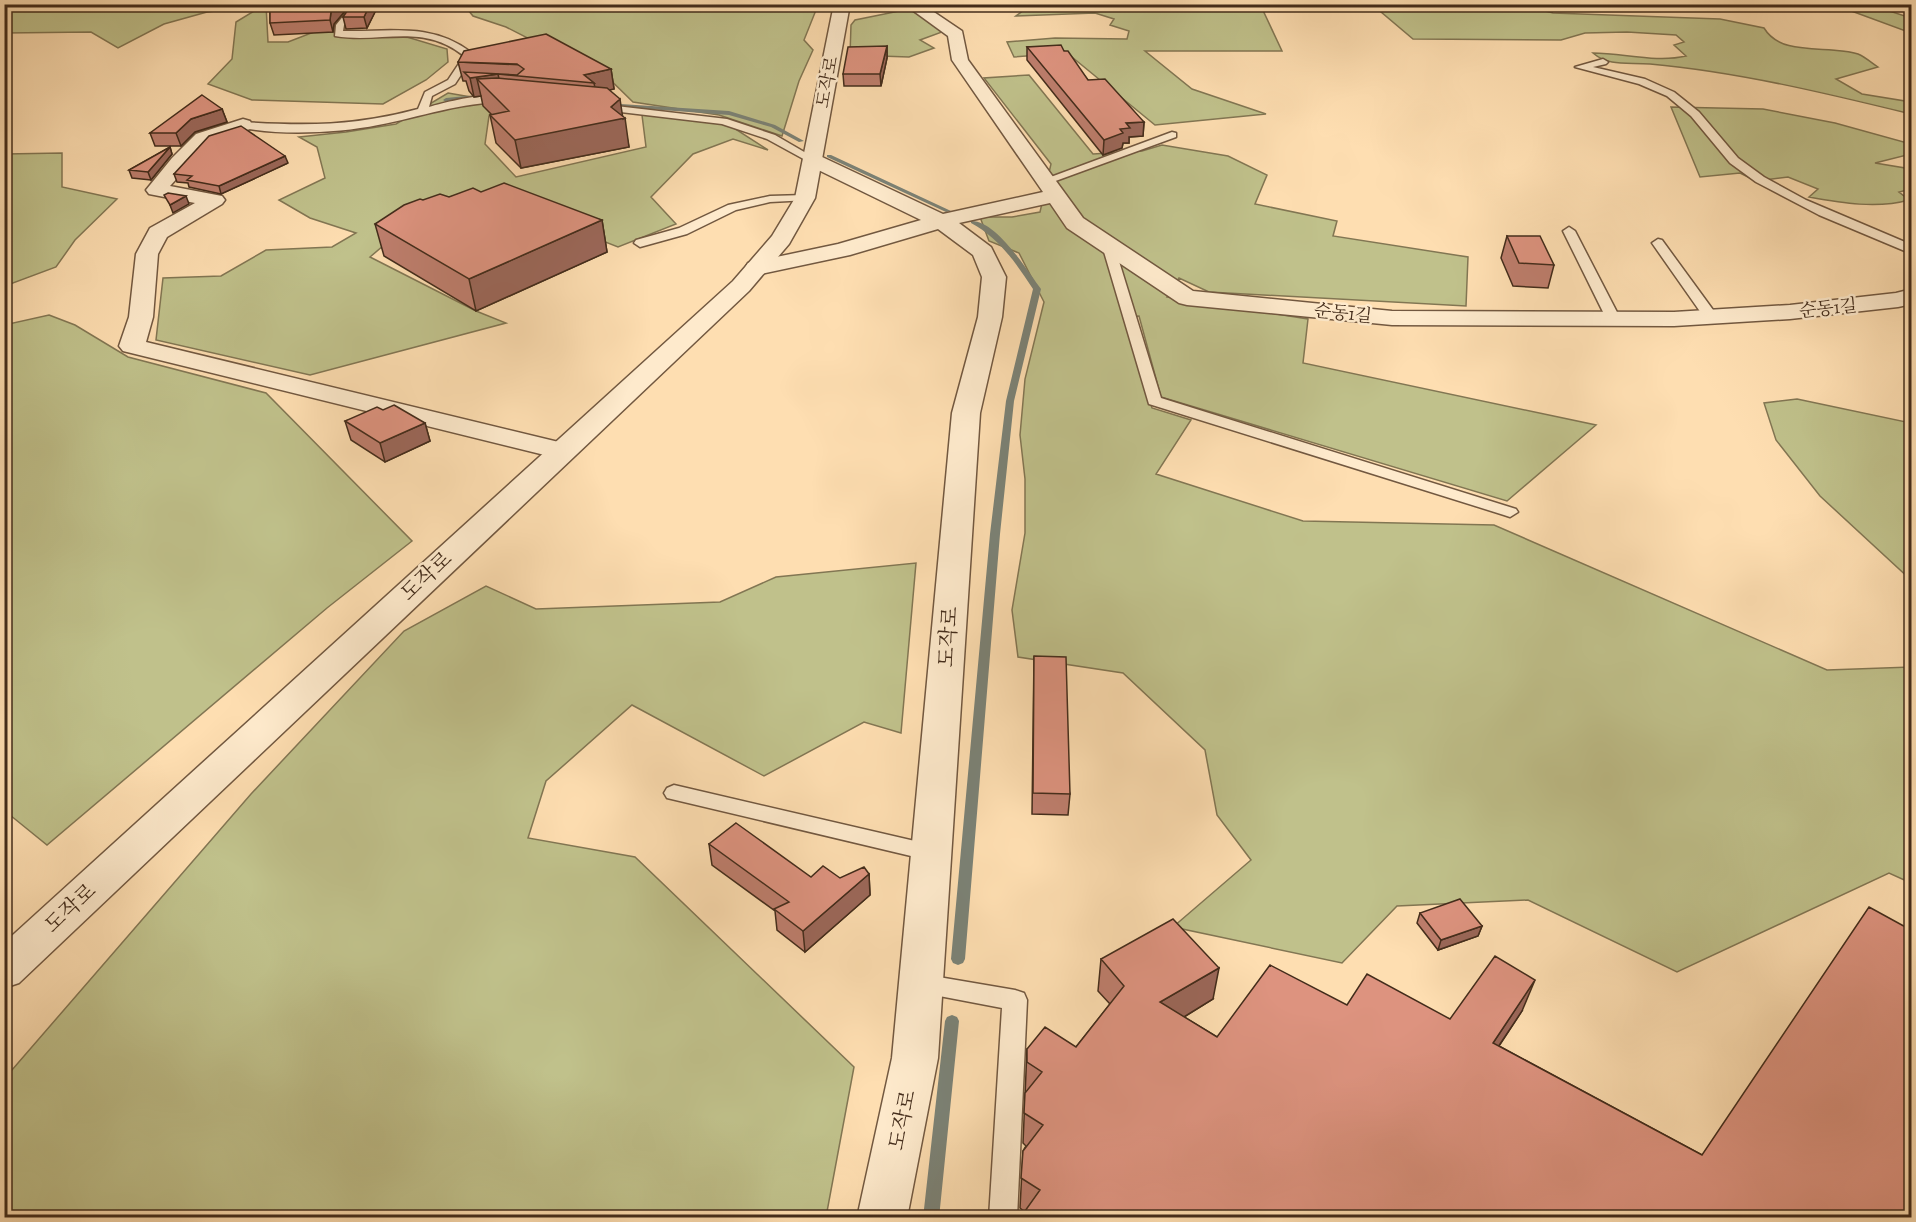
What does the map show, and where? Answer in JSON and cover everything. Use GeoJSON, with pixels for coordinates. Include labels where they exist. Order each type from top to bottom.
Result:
{"type":"FeatureCollection","features":[{"type":"Feature","properties":{"kind":"street","name":"도작로"},"geometry":{"type":"LineString","coordinates":[[4,970],[741,286],[781,240],[805,198],[842,4]]}},
{"type":"Feature","properties":{"kind":"street","name":"순동1길"},"geometry":{"type":"LineString","coordinates":[[911,4],[956,34],[960,60],[1075,223],[1187,298],[1392,318],[1612,318],[1711,317],[1790,312],[1898,300],[1911,296]]}},
{"type":"Feature","properties":{"kind":"street"},"geometry":{"type":"LineString","coordinates":[[243,125],[201,139],[165,176],[156,190],[215,200],[158,234],[147,254],[141,317],[132,346],[561,451]]}},
{"type":"Feature","properties":{"kind":"street","name":"도작로"},"geometry":{"type":"LineString","coordinates":[[813,160],[941,220],[983,252],[994,277],[990,317],[966,413],[915,1058],[882,1218]]}},
{"type":"Feature","properties":{"kind":"street"},"geometry":{"type":"LineString","coordinates":[[756,268],[842,250],[1051,188]]}},
{"type":"Feature","properties":{"kind":"lane"},"geometry":{"type":"LineString","coordinates":[[358,4],[340,26],[338,34],[401,31],[424,34],[460,46],[469,55],[452,82],[428,94],[423,110]]}},
{"type":"Feature","properties":{"kind":"lane"},"geometry":{"type":"LineString","coordinates":[[1603,62],[1580,67],[1614,74],[1663,89],[1694,112],[1738,165],[1784,195],[1911,250]]}},
{"type":"Feature","properties":{"kind":"lane"},"geometry":{"type":"LineString","coordinates":[[445,85],[465,86]]}},
{"type":"Feature","properties":{"kind":"lane"},"geometry":{"type":"LineString","coordinates":[[243,125],[328,130],[380,122],[440,105],[512,100]]}},
{"type":"Feature","properties":{"kind":"lane"},"geometry":{"type":"LineString","coordinates":[[590,106],[723,121],[771,138],[813,160]]}},
{"type":"Feature","properties":{"kind":"lane"},"geometry":{"type":"LineString","coordinates":[[1051,188],[1172,135]]}},
{"type":"Feature","properties":{"kind":"lane"},"geometry":{"type":"LineString","coordinates":[[640,243],[683,231],[732,207],[770,199],[805,198]]}},
{"type":"Feature","properties":{"kind":"lane"},"geometry":{"type":"LineString","coordinates":[[1569,231],[1612,318]]}},
{"type":"Feature","properties":{"kind":"lane"},"geometry":{"type":"LineString","coordinates":[[1658,243],[1711,317]]}},
{"type":"Feature","properties":{"kind":"lane"},"geometry":{"type":"LineString","coordinates":[[1108,245],[1154,401],[1510,512]]}},
{"type":"Feature","properties":{"kind":"lane"},"geometry":{"type":"LineString","coordinates":[[674,793],[932,853]]}},
{"type":"Feature","properties":{"kind":"lane"},"geometry":{"type":"LineString","coordinates":[[921,984],[1015,1000],[1004,1218]]}},
{"type":"Feature","properties":{"kind":"green space"},"geometry":{"type":"Polygon","coordinates":[[[463,4],[818,5],[804,40],[813,50],[799,81],[782,136],[719,115],[633,102],[593,63],[551,50],[506,27],[473,16],[463,4]]]}},
{"type":"Feature","properties":{"kind":"green space"},"geometry":{"type":"Polygon","coordinates":[[[1260,4],[1282,51],[1145,51],[1192,89],[1266,114],[1155,125],[1067,53],[1014,57],[1007,42],[1055,38],[1127,39],[1129,31],[1110,25],[1114,19],[1095,13],[1016,16],[1031,5],[1260,4]]]}},
{"type":"Feature","properties":{"kind":"green space"},"geometry":{"type":"Polygon","coordinates":[[[1375,4],[1518,4],[1553,13],[1720,19],[1764,28],[1772,37],[1794,47],[1858,54],[1878,67],[1836,79],[1862,94],[1911,102],[1911,114],[1814,91],[1716,72],[1613,62],[1593,53],[1651,58],[1686,56],[1674,45],[1684,42],[1676,35],[1627,32],[1585,33],[1561,40],[1413,39],[1374,6],[1375,4]]]}},
{"type":"Feature","properties":{"kind":"green space"},"geometry":{"type":"Polygon","coordinates":[[[4,5],[264,5],[207,12],[164,24],[118,48],[91,32],[5,33],[4,5]]]}},
{"type":"Feature","properties":{"kind":"green space"},"geometry":{"type":"Polygon","coordinates":[[[266,5],[268,42],[288,42],[319,30],[361,37],[407,37],[447,49],[448,62],[426,80],[383,104],[252,100],[208,84],[232,59],[236,22],[266,5]]]}},
{"type":"Feature","properties":{"kind":"green space"},"geometry":{"type":"Polygon","coordinates":[[[1835,5],[1871,5],[1911,18],[1911,33],[1835,5]]]}},
{"type":"Feature","properties":{"kind":"green space"},"geometry":{"type":"Polygon","coordinates":[[[909,9],[937,26],[942,32],[920,40],[934,48],[909,57],[850,55],[851,25],[855,20],[909,9]]]}},
{"type":"Feature","properties":{"kind":"green space"},"geometry":{"type":"Polygon","coordinates":[[[1029,75],[1093,154],[1142,151],[1162,145],[1228,156],[1267,175],[1255,204],[1337,221],[1333,236],[1468,257],[1466,306],[1209,292],[1179,278],[1167,297],[1308,319],[1303,363],[1596,425],[1507,501],[1161,397],[1139,316],[1123,317],[1152,408],[1191,420],[1156,474],[1303,521],[1494,525],[1827,670],[1911,667],[1911,883],[1889,873],[1677,972],[1528,900],[1397,906],[1342,963],[1173,927],[1251,860],[1217,815],[1205,750],[1123,673],[1018,657],[1012,610],[1025,533],[1025,479],[1020,435],[1025,379],[1044,302],[1019,253],[989,241],[980,217],[1012,217],[1040,212],[1051,164],[984,78],[1029,75]]]}},
{"type":"Feature","properties":{"kind":"green space"},"geometry":{"type":"Polygon","coordinates":[[[448,93],[511,104],[489,116],[485,144],[516,177],[646,147],[642,115],[723,121],[768,150],[733,139],[693,154],[651,197],[676,224],[618,247],[519,208],[403,229],[370,257],[476,311],[506,323],[310,375],[156,340],[163,278],[221,276],[266,250],[332,247],[356,233],[310,218],[279,200],[325,178],[317,147],[299,137],[396,124],[448,93]]]}},
{"type":"Feature","properties":{"kind":"green space"},"geometry":{"type":"Polygon","coordinates":[[[1671,107],[1763,109],[1835,123],[1911,144],[1911,154],[1875,163],[1911,169],[1911,189],[1899,192],[1909,200],[1872,205],[1847,203],[1809,197],[1818,189],[1788,177],[1756,181],[1740,173],[1700,177],[1671,107]]]}},
{"type":"Feature","properties":{"kind":"green space"},"geometry":{"type":"Polygon","coordinates":[[[62,153],[62,187],[117,199],[75,240],[56,267],[5,286],[5,154],[62,153]]]}},
{"type":"Feature","properties":{"kind":"green space"},"geometry":{"type":"Polygon","coordinates":[[[49,315],[75,325],[128,357],[266,393],[412,541],[327,608],[47,845],[5,811],[4,325],[49,315]]]}},
{"type":"Feature","properties":{"kind":"green space"},"geometry":{"type":"Polygon","coordinates":[[[1797,399],[1911,423],[1911,580],[1820,496],[1776,440],[1764,403],[1797,399]]]}},
{"type":"Feature","properties":{"kind":"green space"},"geometry":{"type":"Polygon","coordinates":[[[916,563],[901,733],[864,722],[764,776],[632,705],[546,781],[528,838],[635,857],[854,1067],[826,1217],[5,1217],[5,1078],[251,794],[404,631],[486,586],[536,609],[720,602],[776,577],[916,563]]]}},
{"type":"Feature","properties":{"kind":"building"},"geometry":{"type":"Polygon","coordinates":[[[270,4],[338,4],[331,12],[330,20],[270,23],[270,4]]]}},
{"type":"Feature","properties":{"kind":"building"},"geometry":{"type":"Polygon","coordinates":[[[352,4],[370,4],[364,17],[343,17],[352,4]]]}},
{"type":"Feature","properties":{"kind":"building"},"geometry":{"type":"Polygon","coordinates":[[[546,34],[611,69],[584,75],[594,83],[498,74],[470,78],[464,72],[517,75],[524,69],[517,64],[458,62],[464,51],[546,34]]]}},
{"type":"Feature","properties":{"kind":"building"},"geometry":{"type":"Polygon","coordinates":[[[1061,45],[1064,51],[1068,51],[1088,80],[1105,79],[1144,122],[1126,123],[1130,128],[1120,129],[1123,133],[1104,140],[1027,47],[1061,45]]]}},
{"type":"Feature","properties":{"kind":"building"},"geometry":{"type":"Polygon","coordinates":[[[887,46],[880,74],[843,74],[848,47],[887,46]]]}},
{"type":"Feature","properties":{"kind":"building"},"geometry":{"type":"Polygon","coordinates":[[[497,78],[607,88],[620,99],[611,107],[625,118],[515,140],[490,115],[509,111],[477,79],[497,78]]]}},
{"type":"Feature","properties":{"kind":"building"},"geometry":{"type":"Polygon","coordinates":[[[202,95],[222,109],[191,119],[176,133],[150,133],[202,95]]]}},
{"type":"Feature","properties":{"kind":"building"},"geometry":{"type":"Polygon","coordinates":[[[241,126],[285,156],[219,186],[187,180],[192,176],[174,174],[209,136],[241,126]]]}},
{"type":"Feature","properties":{"kind":"building"},"geometry":{"type":"Polygon","coordinates":[[[170,147],[148,172],[129,170],[170,147]]]}},
{"type":"Feature","properties":{"kind":"building"},"geometry":{"type":"Polygon","coordinates":[[[504,183],[602,220],[469,279],[375,224],[404,205],[420,199],[440,194],[449,197],[473,188],[481,192],[504,183]]]}},
{"type":"Feature","properties":{"kind":"building"},"geometry":{"type":"Polygon","coordinates":[[[168,193],[186,196],[170,205],[164,195],[168,193]]]}},
{"type":"Feature","properties":{"kind":"building"},"geometry":{"type":"Polygon","coordinates":[[[1507,236],[1540,236],[1554,265],[1519,263],[1507,236]]]}},
{"type":"Feature","properties":{"kind":"building"},"geometry":{"type":"Polygon","coordinates":[[[394,405],[425,423],[380,443],[345,421],[377,407],[383,410],[394,405]]]}},
{"type":"Feature","properties":{"kind":"building"},"geometry":{"type":"Polygon","coordinates":[[[1034,656],[1066,657],[1070,794],[1033,793],[1034,656]]]}},
{"type":"Feature","properties":{"kind":"building"},"geometry":{"type":"Polygon","coordinates":[[[736,823],[811,877],[823,866],[840,878],[864,867],[869,874],[803,931],[774,909],[789,902],[709,844],[736,823]]]}},
{"type":"Feature","properties":{"kind":"building"},"geometry":{"type":"Polygon","coordinates":[[[1460,899],[1482,926],[1441,940],[1420,913],[1460,899]]]}},
{"type":"Feature","properties":{"kind":"building"},"geometry":{"type":"Polygon","coordinates":[[[1869,907],[1911,930],[1911,1218],[1633,1218],[1631,1215],[1630,1218],[1506,1218],[1496,1212],[1493,1218],[1020,1218],[1040,1190],[1021,1178],[1023,1151],[1043,1125],[1024,1113],[1025,1093],[1042,1072],[1027,1062],[1027,1049],[1045,1027],[1076,1047],[1124,986],[1101,959],[1173,919],[1219,968],[1160,1002],[1217,1037],[1270,965],[1347,1005],[1367,974],[1450,1019],[1495,956],[1535,980],[1493,1043],[1702,1155],[1869,907]]]}},
{"type":"Feature","properties":{"kind":"waterway"},"geometry":{"type":"LineString","coordinates":[[446,100],[487,96]]}},
{"type":"Feature","properties":{"kind":"waterway"},"geometry":{"type":"LineString","coordinates":[[607,104],[729,113],[773,126],[801,141]]}},
{"type":"Feature","properties":{"kind":"waterway"},"geometry":{"type":"LineString","coordinates":[[829,156],[948,211]]}},
{"type":"Feature","properties":{"kind":"waterway"},"geometry":{"type":"LineString","coordinates":[[958,959],[995,534],[1010,401],[1037,289],[1001,242],[973,222]]}},
{"type":"Feature","properties":{"kind":"waterway"},"geometry":{"type":"LineString","coordinates":[[931,1218],[952,1021]]}}]}
